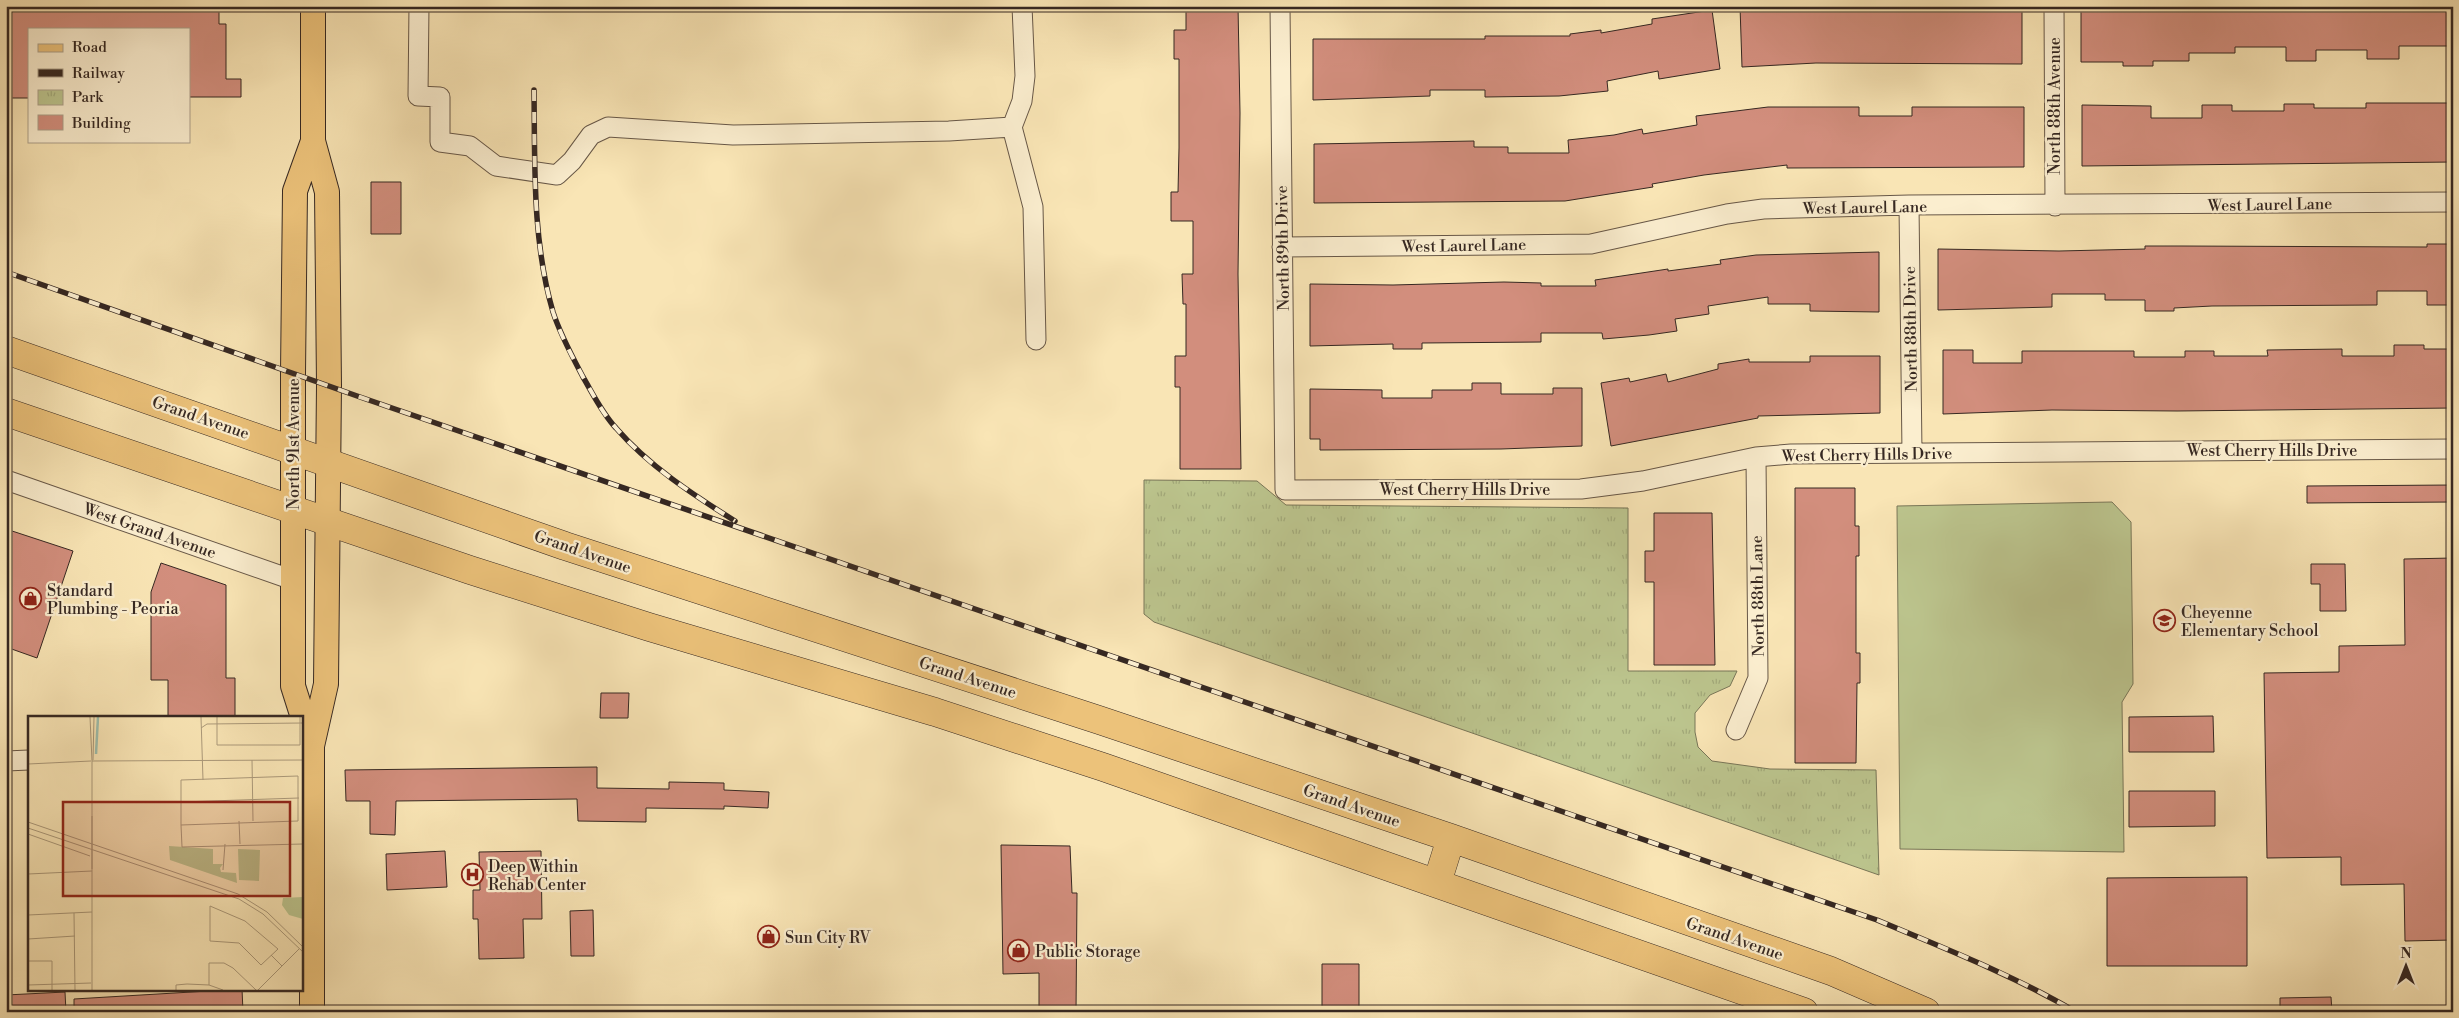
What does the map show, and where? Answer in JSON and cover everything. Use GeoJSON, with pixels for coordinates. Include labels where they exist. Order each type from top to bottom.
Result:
{"type":"FeatureCollection","features":[{"type":"Feature","properties":{"kind":"highway","name":"Grand Avenue"},"geometry":{"type":"LineString","coordinates":[[6,350],[328,461],[574,549],[1099,720],[1451,838],[1831,971],[1926,1012]]}},
{"type":"Feature","properties":{"kind":"highway"},"geometry":{"type":"LineString","coordinates":[[6,412],[498,579],[649,627],[935,712],[1086,762],[1804,1012]]}},
{"type":"Feature","properties":{"kind":"highway"},"geometry":{"type":"LineString","coordinates":[[1086,762],[1099,720]]}},
{"type":"Feature","properties":{"kind":"highway"},"geometry":{"type":"LineString","coordinates":[[1437,883],[1451,838]]}},
{"type":"Feature","properties":{"kind":"main road","name":"North 91st Avenue"},"geometry":{"type":"LineString","coordinates":[[307,746],[326,684],[328,520],[327,192],[313,141],[313,6]]}},
{"type":"Feature","properties":{"kind":"main road","name":"North 91st Avenue"},"geometry":{"type":"LineString","coordinates":[[300,716],[293,686],[295,191],[313,141]]}},
{"type":"Feature","properties":{"kind":"main road","name":"North 91st Avenue"},"geometry":{"type":"LineString","coordinates":[[302,725],[307,746],[312,1012]]}},
{"type":"Feature","properties":{"kind":"street"},"geometry":{"type":"LineString","coordinates":[[419,6],[418,96],[440,97],[440,142],[470,146],[496,166],[557,175],[572,160],[591,135],[608,127],[734,135],[949,131],[1012,127]]}},
{"type":"Feature","properties":{"kind":"street"},"geometry":{"type":"LineString","coordinates":[[1022,6],[1025,76],[1022,101],[1012,127],[1033,207],[1036,340]]}},
{"type":"Feature","properties":{"kind":"street","name":"North 89th Drive"},"geometry":{"type":"LineString","coordinates":[[1280,6],[1285,490]]}},
{"type":"Feature","properties":{"kind":"street","name":"North 88th Avenue"},"geometry":{"type":"LineString","coordinates":[[2054,6],[2055,206]]}},
{"type":"Feature","properties":{"kind":"street","name":"West Laurel Lane"},"geometry":{"type":"LineString","coordinates":[[1282,247],[1591,244],[1726,214],[1763,209],[1909,205],[2055,206],[2453,202]]}},
{"type":"Feature","properties":{"kind":"street","name":"North 88th Drive"},"geometry":{"type":"LineString","coordinates":[[1909,205],[1912,453]]}},
{"type":"Feature","properties":{"kind":"street","name":"West Cherry Hills Drive"},"geometry":{"type":"LineString","coordinates":[[1285,490],[1581,489],[1643,481],[1756,457],[1791,454],[2453,449]]}},
{"type":"Feature","properties":{"kind":"street","name":"North 88th Lane"},"geometry":{"type":"LineString","coordinates":[[1736,730],[1758,678],[1756,457]]}},
{"type":"Feature","properties":{"kind":"street","name":"West Grand Avenue"},"geometry":{"type":"LineString","coordinates":[[6,480],[293,580]]}},
{"type":"Feature","properties":{"kind":"street"},"geometry":{"type":"LineString","coordinates":[[6,761],[28,760]]}},
{"type":"Feature","properties":{"kind":"green space"},"geometry":{"type":"Polygon","coordinates":[[[1144,480],[1257,481],[1286,505],[1628,508],[1628,671],[1737,671],[1730,686],[1710,695],[1695,713],[1695,732],[1698,747],[1712,761],[1770,769],[1876,770],[1879,875],[1154,622],[1144,614],[1144,480]]]}},
{"type":"Feature","properties":{"kind":"green space"},"geometry":{"type":"Polygon","coordinates":[[[2112,502],[2131,522],[2133,684],[2122,702],[2124,852],[1900,849],[1897,506],[2112,502]]]}},
{"type":"Feature","properties":{"kind":"building"},"geometry":{"type":"Polygon","coordinates":[[[10,6],[219,6],[219,24],[226,24],[226,79],[241,79],[241,97],[190,97],[190,28],[28,28],[28,98],[6,98],[6,23],[10,23],[10,6]]]}},
{"type":"Feature","properties":{"kind":"building"},"geometry":{"type":"Polygon","coordinates":[[[1186,6],[1238,6],[1240,113],[1238,274],[1241,469],[1180,469],[1180,387],[1175,387],[1175,356],[1186,356],[1186,304],[1183,304],[1182,274],[1193,274],[1193,221],[1171,221],[1171,192],[1178,192],[1179,148],[1179,59],[1174,59],[1174,30],[1186,30],[1186,6]]]}},
{"type":"Feature","properties":{"kind":"building"},"geometry":{"type":"Polygon","coordinates":[[[1740,6],[2022,6],[2022,64],[1816,63],[1742,67],[1740,6]]]}},
{"type":"Feature","properties":{"kind":"building"},"geometry":{"type":"Polygon","coordinates":[[[2081,6],[2453,6],[2453,46],[2399,46],[2399,59],[2367,59],[2367,50],[2316,50],[2316,61],[2286,61],[2286,47],[2235,47],[2235,53],[2189,53],[2189,61],[2153,61],[2153,66],[2123,66],[2123,62],[2081,62],[2081,6]]]}},
{"type":"Feature","properties":{"kind":"building"},"geometry":{"type":"Polygon","coordinates":[[[1712,10],[1720,69],[1659,79],[1658,71],[1607,81],[1608,91],[1559,96],[1485,97],[1485,90],[1430,90],[1430,96],[1313,100],[1313,39],[1485,39],[1485,36],[1570,36],[1570,34],[1601,30],[1601,33],[1652,24],[1652,19],[1712,10]]]}},
{"type":"Feature","properties":{"kind":"building"},"geometry":{"type":"Polygon","coordinates":[[[2366,103],[2453,103],[2453,162],[2082,166],[2082,105],[2151,106],[2151,118],[2202,118],[2202,105],[2232,105],[2232,111],[2284,111],[2284,104],[2314,104],[2314,108],[2366,108],[2366,103]]]}},
{"type":"Feature","properties":{"kind":"building"},"geometry":{"type":"Polygon","coordinates":[[[1768,107],[1859,107],[1859,116],[1912,116],[1912,107],[2024,107],[2024,167],[1787,168],[1787,165],[1704,175],[1652,184],[1653,187],[1565,201],[1314,203],[1314,144],[1474,141],[1474,147],[1508,147],[1508,153],[1569,153],[1568,140],[1614,135],[1642,129],[1643,134],[1697,125],[1696,116],[1768,107]]]}},
{"type":"Feature","properties":{"kind":"building"},"geometry":{"type":"Polygon","coordinates":[[[371,182],[401,182],[401,234],[371,234],[371,182]]]}},
{"type":"Feature","properties":{"kind":"building"},"geometry":{"type":"Polygon","coordinates":[[[2427,244],[2453,244],[2453,305],[2427,305],[2427,291],[2377,291],[2377,305],[2212,306],[2174,308],[2174,311],[2145,311],[2145,300],[2105,300],[2105,294],[2052,294],[2052,307],[1938,310],[1938,249],[2059,251],[2145,249],[2145,246],[2427,247],[2427,244]]]}},
{"type":"Feature","properties":{"kind":"building"},"geometry":{"type":"Polygon","coordinates":[[[1879,252],[1879,312],[1810,311],[1810,304],[1768,304],[1768,297],[1708,306],[1709,314],[1675,319],[1677,331],[1649,335],[1603,339],[1602,333],[1541,333],[1541,342],[1422,343],[1422,349],[1393,349],[1393,344],[1310,346],[1310,284],[1393,285],[1504,282],[1541,283],[1541,286],[1596,286],[1595,280],[1668,269],[1668,271],[1721,264],[1720,260],[1756,255],[1879,252]]]}},
{"type":"Feature","properties":{"kind":"building"},"geometry":{"type":"Polygon","coordinates":[[[2394,345],[2424,345],[2424,349],[2453,349],[2453,408],[2177,411],[2052,410],[1943,414],[1943,350],[1973,350],[1973,363],[2022,363],[2022,351],[2134,351],[2134,357],[2185,357],[2185,351],[2214,351],[2214,356],[2268,356],[2267,350],[2342,349],[2342,356],[2394,356],[2394,345]]]}},
{"type":"Feature","properties":{"kind":"building"},"geometry":{"type":"Polygon","coordinates":[[[1810,356],[1880,356],[1880,413],[1758,416],[1758,418],[1611,446],[1601,383],[1629,378],[1630,382],[1666,374],[1668,382],[1718,369],[1718,364],[1749,359],[1749,362],[1810,362],[1810,356]]]}},
{"type":"Feature","properties":{"kind":"building"},"geometry":{"type":"Polygon","coordinates":[[[1472,383],[1501,383],[1501,394],[1553,394],[1553,388],[1582,388],[1582,446],[1501,449],[1320,450],[1320,439],[1310,439],[1310,389],[1382,390],[1382,398],[1432,398],[1432,390],[1472,390],[1472,383]]]}},
{"type":"Feature","properties":{"kind":"building"},"geometry":{"type":"Polygon","coordinates":[[[2453,485],[2453,502],[2307,503],[2307,486],[2453,485]]]}},
{"type":"Feature","properties":{"kind":"building"},"geometry":{"type":"Polygon","coordinates":[[[1795,488],[1855,488],[1855,526],[1859,526],[1859,556],[1856,556],[1856,653],[1860,653],[1860,683],[1857,683],[1856,763],[1795,763],[1795,488]]]}},
{"type":"Feature","properties":{"kind":"building"},"geometry":{"type":"Polygon","coordinates":[[[1654,513],[1712,513],[1715,665],[1654,665],[1654,582],[1645,582],[1645,551],[1654,551],[1654,513]]]}},
{"type":"Feature","properties":{"kind":"building","name":"Standard Plumbing - Peoria"},"geometry":{"type":"Polygon","coordinates":[[[6,529],[73,551],[37,658],[6,647],[6,529]]]}},
{"type":"Feature","properties":{"kind":"building"},"geometry":{"type":"Polygon","coordinates":[[[2453,558],[2453,940],[2405,941],[2404,884],[2341,885],[2341,857],[2267,858],[2264,673],[2339,672],[2339,646],[2405,645],[2404,559],[2453,558]]]}},
{"type":"Feature","properties":{"kind":"building"},"geometry":{"type":"Polygon","coordinates":[[[161,563],[226,585],[226,678],[235,678],[235,716],[168,716],[168,680],[151,680],[151,592],[161,563]]]}},
{"type":"Feature","properties":{"kind":"building"},"geometry":{"type":"Polygon","coordinates":[[[2311,564],[2345,564],[2346,611],[2320,611],[2320,584],[2311,584],[2311,564]]]}},
{"type":"Feature","properties":{"kind":"building"},"geometry":{"type":"Polygon","coordinates":[[[601,693],[629,693],[628,718],[600,718],[601,693]]]}},
{"type":"Feature","properties":{"kind":"building"},"geometry":{"type":"Polygon","coordinates":[[[2213,716],[2214,752],[2129,752],[2129,717],[2213,716]]]}},
{"type":"Feature","properties":{"kind":"building"},"geometry":{"type":"Polygon","coordinates":[[[597,767],[597,788],[669,789],[669,782],[724,783],[724,790],[769,792],[768,808],[724,806],[724,809],[646,808],[646,822],[578,821],[577,799],[396,801],[395,835],[370,834],[370,801],[346,801],[345,770],[597,767]]]}},
{"type":"Feature","properties":{"kind":"building"},"geometry":{"type":"Polygon","coordinates":[[[2129,791],[2215,791],[2215,826],[2129,827],[2129,791]]]}},
{"type":"Feature","properties":{"kind":"building"},"geometry":{"type":"Polygon","coordinates":[[[1001,845],[1070,846],[1072,893],[1077,893],[1076,1012],[1039,1012],[1039,973],[1003,974],[1001,845]]]}},
{"type":"Feature","properties":{"kind":"building"},"geometry":{"type":"Polygon","coordinates":[[[445,851],[447,887],[387,890],[386,854],[445,851]]]}},
{"type":"Feature","properties":{"kind":"building"},"geometry":{"type":"Polygon","coordinates":[[[541,851],[542,919],[523,919],[524,958],[479,959],[478,919],[473,919],[473,890],[480,890],[479,852],[541,851]]]}},
{"type":"Feature","properties":{"kind":"building"},"geometry":{"type":"Polygon","coordinates":[[[2247,877],[2247,966],[2107,966],[2107,878],[2247,877]]]}},
{"type":"Feature","properties":{"kind":"building"},"geometry":{"type":"Polygon","coordinates":[[[593,910],[594,956],[571,956],[570,911],[593,910]]]}},
{"type":"Feature","properties":{"kind":"building"},"geometry":{"type":"Polygon","coordinates":[[[1322,964],[1359,964],[1359,1012],[1322,1012],[1322,964]]]}},
{"type":"Feature","properties":{"kind":"building"},"geometry":{"type":"Polygon","coordinates":[[[242,990],[243,1012],[74,1012],[74,999],[242,990]]]}},
{"type":"Feature","properties":{"kind":"building"},"geometry":{"type":"Polygon","coordinates":[[[65,992],[66,1012],[6,1012],[6,995],[65,992]]]}},
{"type":"Feature","properties":{"kind":"building"},"geometry":{"type":"Polygon","coordinates":[[[2331,997],[2332,1012],[2280,1012],[2280,998],[2331,997]]]}},
{"type":"Feature","properties":{"kind":"railway"},"geometry":{"type":"LineString","coordinates":[[534,90],[536,202],[541,257],[553,312],[563,337],[602,410],[629,442],[672,479],[735,521]]}},
{"type":"Feature","properties":{"kind":"railway"},"geometry":{"type":"LineString","coordinates":[[6,272],[360,397],[1877,920],[2003,974],[2076,1012]]}},
{"type":"Feature","properties":{"kind":"place","name":"Standard Plumbing - Peoria"},"geometry":{"type":"Point","coordinates":[31,599]}},
{"type":"Feature","properties":{"kind":"place","name":"Cheyenne Elementary School"},"geometry":{"type":"Point","coordinates":[2165,621]}},
{"type":"Feature","properties":{"kind":"place","name":"Deep Within Rehab Center"},"geometry":{"type":"Point","coordinates":[472,875]}},
{"type":"Feature","properties":{"kind":"place","name":"Sun City RV"},"geometry":{"type":"Point","coordinates":[769,937]}},
{"type":"Feature","properties":{"kind":"place","name":"Public Storage"},"geometry":{"type":"Point","coordinates":[1019,951]}}]}
